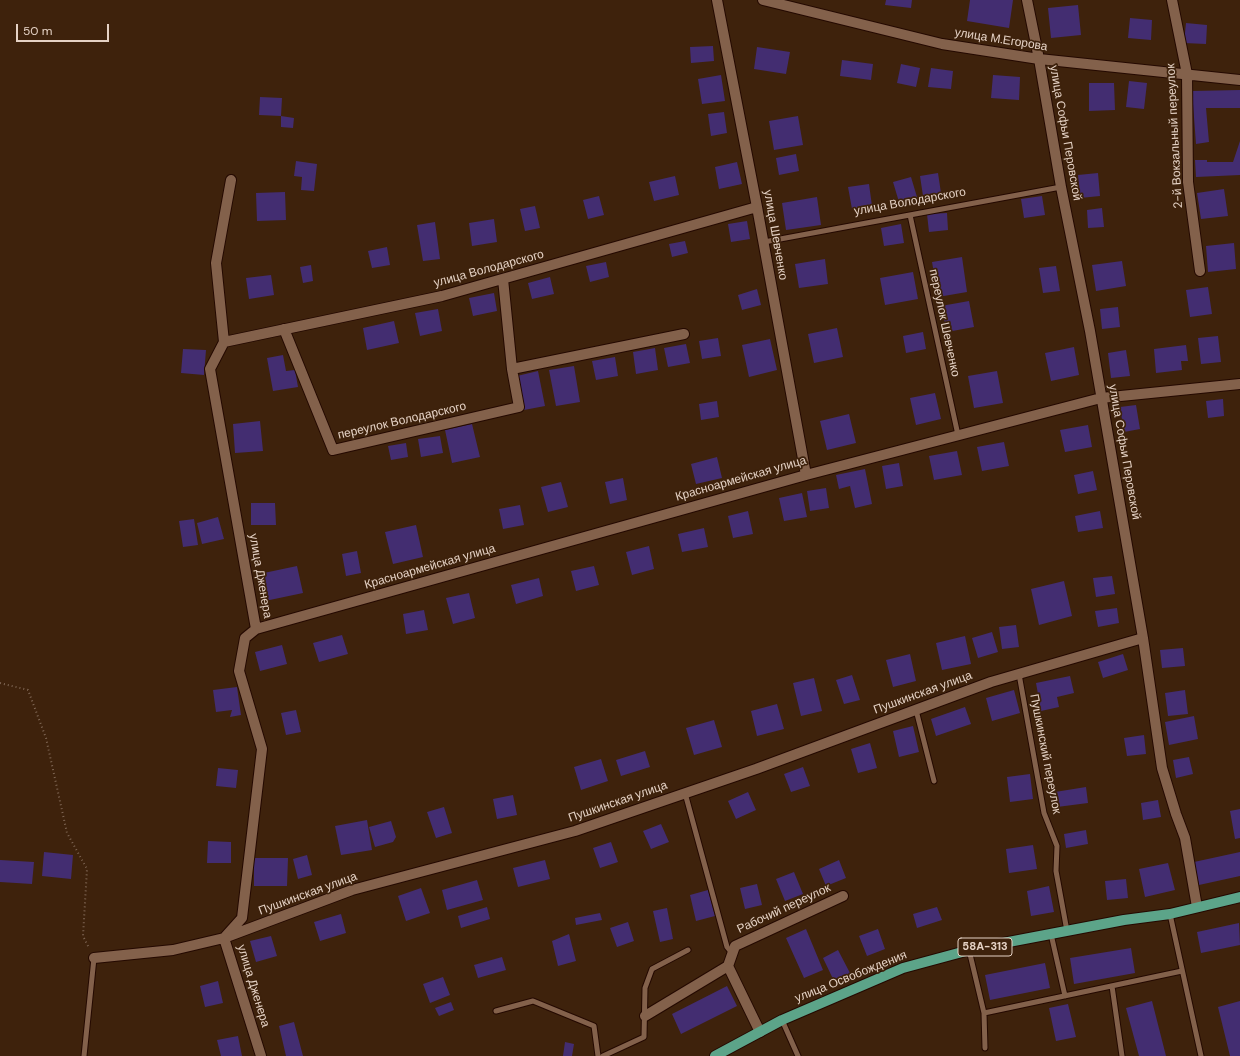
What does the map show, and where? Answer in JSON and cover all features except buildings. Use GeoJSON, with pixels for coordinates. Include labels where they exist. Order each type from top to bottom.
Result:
{"type":"FeatureCollection","features":[{"type":"Feature","properties":{"kind":"main road","name":"улица Освобождения"},"geometry":{"type":"LineString","coordinates":[[714,1056],[782,1020],[903,968],[969,950],[1124,920],[1170,914],[1240,897]]}},
{"type":"Feature","properties":{"kind":"street","name":"улица Шевченко"},"geometry":{"type":"LineString","coordinates":[[717,0],[764,242],[806,475]]}},
{"type":"Feature","properties":{"kind":"street","name":"улица М.Егорова"},"geometry":{"type":"LineString","coordinates":[[763,0],[942,44],[1039,59],[1240,80]]}},
{"type":"Feature","properties":{"kind":"street","name":"улица Софьи Перовской"},"geometry":{"type":"LineString","coordinates":[[1027,0],[1039,59],[1061,187],[1090,331],[1143,638],[1162,768],[1185,838],[1197,907]]}},
{"type":"Feature","properties":{"kind":"street","name":"2-й Вокзальный переулок"},"geometry":{"type":"LineString","coordinates":[[1172,0],[1187,74],[1188,182],[1200,272]]}},
{"type":"Feature","properties":{"kind":"street"},"geometry":{"type":"LineString","coordinates":[[224,342],[216,263],[231,180]]}},
{"type":"Feature","properties":{"kind":"street","name":"улица Володарского"},"geometry":{"type":"LineString","coordinates":[[224,342],[442,296],[757,207]]}},
{"type":"Feature","properties":{"kind":"street","name":"переулок Володарского"},"geometry":{"type":"LineString","coordinates":[[284,329],[333,450],[519,408],[512,369],[502,279]]}},
{"type":"Feature","properties":{"kind":"street"},"geometry":{"type":"LineString","coordinates":[[512,369],[684,334]]}},
{"type":"Feature","properties":{"kind":"street","name":"улица Дженера"},"geometry":{"type":"LineString","coordinates":[[224,342],[210,369],[256,629],[245,638],[239,671],[262,749],[242,918],[224,938],[261,1056]]}},
{"type":"Feature","properties":{"kind":"street","name":"Красноармейская улица"},"geometry":{"type":"LineString","coordinates":[[256,629],[806,475],[1101,398],[1240,384]]}},
{"type":"Feature","properties":{"kind":"street","name":"Пушкинская улица"},"geometry":{"type":"LineString","coordinates":[[94,958],[173,950],[224,938],[352,890],[575,831],[756,769],[991,682],[1143,638]]}},
{"type":"Feature","properties":{"kind":"street","name":"Рабочий переулок"},"geometry":{"type":"LineString","coordinates":[[732,953],[735,946],[842,896]]}},
{"type":"Feature","properties":{"kind":"street"},"geometry":{"type":"LineString","coordinates":[[645,1016],[728,966],[732,953]]}},
{"type":"Feature","properties":{"kind":"street"},"geometry":{"type":"LineString","coordinates":[[728,966],[760,1032]]}},
{"type":"Feature","properties":{"kind":"lane","name":"улица Володарского"},"geometry":{"type":"LineString","coordinates":[[764,242],[1061,187]]}},
{"type":"Feature","properties":{"kind":"lane","name":"переулок Шевченко"},"geometry":{"type":"LineString","coordinates":[[910,215],[958,435]]}},
{"type":"Feature","properties":{"kind":"lane","name":"Пушкинский переулок"},"geometry":{"type":"LineString","coordinates":[[1019,674],[1044,813],[1057,846],[1056,871],[1067,931]]}},
{"type":"Feature","properties":{"kind":"lane"},"geometry":{"type":"LineString","coordinates":[[916,710],[934,781]]}},
{"type":"Feature","properties":{"kind":"lane"},"geometry":{"type":"LineString","coordinates":[[685,793],[727,947],[732,953]]}},
{"type":"Feature","properties":{"kind":"lane"},"geometry":{"type":"LineString","coordinates":[[1170,914],[1202,1056]]}},
{"type":"Feature","properties":{"kind":"lane"},"geometry":{"type":"LineString","coordinates":[[1051,934],[1065,996]]}},
{"type":"Feature","properties":{"kind":"lane"},"geometry":{"type":"LineString","coordinates":[[603,1056],[644,1037],[645,988],[652,969],[688,950]]}},
{"type":"Feature","properties":{"kind":"lane"},"geometry":{"type":"LineString","coordinates":[[969,950],[984,1013],[985,1048]]}},
{"type":"Feature","properties":{"kind":"lane"},"geometry":{"type":"LineString","coordinates":[[84,1056],[94,958]]}},
{"type":"Feature","properties":{"kind":"lane"},"geometry":{"type":"LineString","coordinates":[[984,1013],[1182,971]]}},
{"type":"Feature","properties":{"kind":"lane"},"geometry":{"type":"LineString","coordinates":[[1112,986],[1122,1056]]}},
{"type":"Feature","properties":{"kind":"lane"},"geometry":{"type":"LineString","coordinates":[[496,1011],[533,1001],[594,1026],[598,1056]]}},
{"type":"Feature","properties":{"kind":"lane"},"geometry":{"type":"LineString","coordinates":[[782,1020],[798,1056]]}},
{"type":"Feature","properties":{"kind":"path"},"geometry":{"type":"LineString","coordinates":[[0,683],[28,690],[46,738],[67,833],[87,869],[83,936],[94,958]]}}]}
